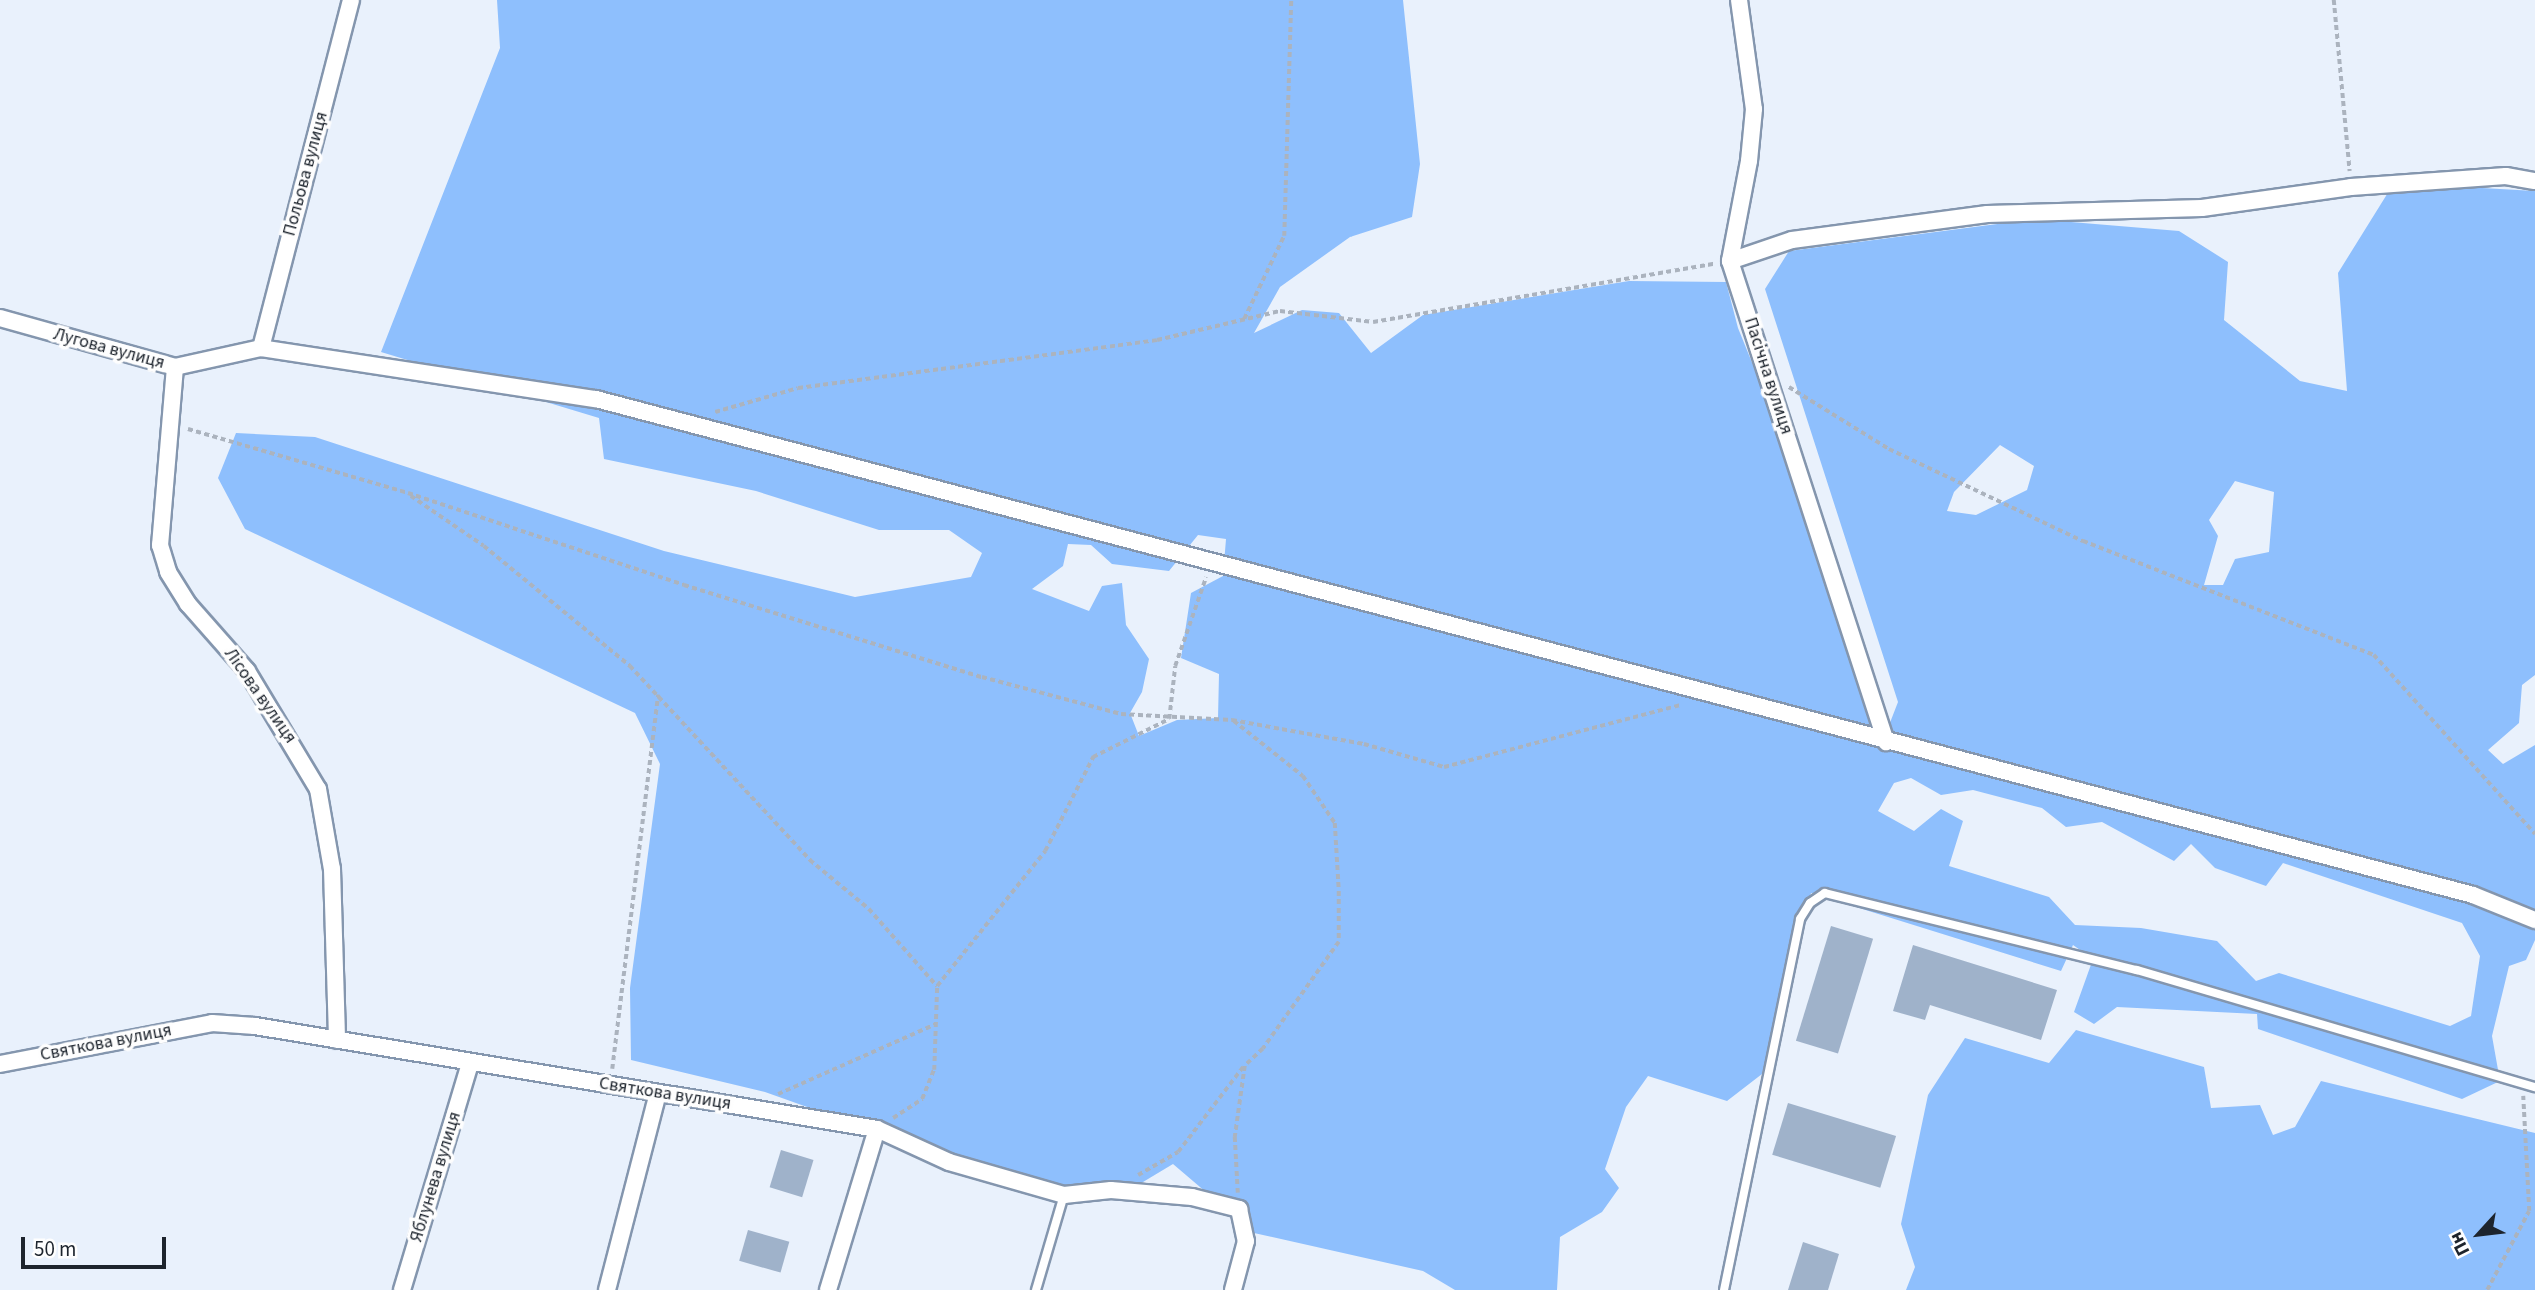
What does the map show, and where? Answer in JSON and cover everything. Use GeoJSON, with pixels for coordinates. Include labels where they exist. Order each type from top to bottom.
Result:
{"type":"FeatureCollection","features":[{"type":"Feature","properties":{"kind":"street","name":"Польова вулиця"},"geometry":{"type":"LineString","coordinates":[[261,348],[351,0]]}},
{"type":"Feature","properties":{"kind":"street","name":"Пасічна вулиця"},"geometry":{"type":"LineString","coordinates":[[1739,0],[1754,109],[1749,161],[1730,261],[1886,742]]}},
{"type":"Feature","properties":{"kind":"street"},"geometry":{"type":"LineString","coordinates":[[1730,261],[1792,240],[1987,214],[2202,208],[2351,187],[2507,176],[2535,181]]}},
{"type":"Feature","properties":{"kind":"street","name":"Лугова вулиця"},"geometry":{"type":"LineString","coordinates":[[0,318],[175,367],[261,348]]}},
{"type":"Feature","properties":{"kind":"street"},"geometry":{"type":"LineString","coordinates":[[261,348],[596,399],[2473,895],[2535,920]]}},
{"type":"Feature","properties":{"kind":"street","name":"Лісова вулиця"},"geometry":{"type":"LineString","coordinates":[[175,367],[172,423],[160,512],[160,545],[168,572],[187,604],[247,671],[318,789],[332,869],[337,1040]]}},
{"type":"Feature","properties":{"kind":"street","name":"Святкова вулиця"},"geometry":{"type":"LineString","coordinates":[[0,1064],[212,1023],[337,1040],[877,1129],[949,1162],[1064,1195],[1111,1190],[1192,1197],[1239,1209]]}},
{"type":"Feature","properties":{"kind":"street","name":"Яблунева вулиця"},"geometry":{"type":"LineString","coordinates":[[402,1290],[470,1063]]}},
{"type":"Feature","properties":{"kind":"street"},"geometry":{"type":"LineString","coordinates":[[607,1290],[658,1093]]}},
{"type":"Feature","properties":{"kind":"street"},"geometry":{"type":"LineString","coordinates":[[828,1290],[877,1129]]}},
{"type":"Feature","properties":{"kind":"street"},"geometry":{"type":"LineString","coordinates":[[1233,1290],[1246,1241],[1239,1209]]}},
{"type":"Feature","properties":{"kind":"lane"},"geometry":{"type":"LineString","coordinates":[[1724,1290],[1800,919],[1810,903],[1825,893],[2137,970],[2535,1087]]}},
{"type":"Feature","properties":{"kind":"lane"},"geometry":{"type":"LineString","coordinates":[[1036,1290],[1064,1195]]}},
{"type":"Feature","properties":{"kind":"path"},"geometry":{"type":"LineString","coordinates":[[1244,319],[1284,236],[1292,0]]}},
{"type":"Feature","properties":{"kind":"path"},"geometry":{"type":"LineString","coordinates":[[2334,0],[2351,187]]}},
{"type":"Feature","properties":{"kind":"path"},"geometry":{"type":"LineString","coordinates":[[683,422],[798,388],[1157,340],[1280,311],[1373,322],[1730,261]]}},
{"type":"Feature","properties":{"kind":"path"},"geometry":{"type":"LineString","coordinates":[[1767,372],[1889,449],[2083,541],[2374,655],[2535,834]]}},
{"type":"Feature","properties":{"kind":"path"},"geometry":{"type":"LineString","coordinates":[[172,423],[408,493],[684,585],[982,677],[1121,714],[1169,719],[1232,720],[1364,744],[1444,767],[1664,706]]}},
{"type":"Feature","properties":{"kind":"path"},"geometry":{"type":"LineString","coordinates":[[408,493],[484,545],[630,666],[810,860],[870,909],[937,986]]}},
{"type":"Feature","properties":{"kind":"path"},"geometry":{"type":"LineString","coordinates":[[1169,719],[1175,666],[1212,560]]}},
{"type":"Feature","properties":{"kind":"path"},"geometry":{"type":"LineString","coordinates":[[610,1085],[658,695]]}},
{"type":"Feature","properties":{"kind":"path"},"geometry":{"type":"LineString","coordinates":[[877,1129],[922,1099],[933,1070],[937,986],[1045,851],[1093,757],[1169,719]]}},
{"type":"Feature","properties":{"kind":"path"},"geometry":{"type":"LineString","coordinates":[[1111,1190],[1178,1152],[1245,1066],[1263,1049],[1339,942],[1335,823],[1303,776],[1232,720]]}},
{"type":"Feature","properties":{"kind":"path"},"geometry":{"type":"LineString","coordinates":[[747,1108],[936,1024]]}},
{"type":"Feature","properties":{"kind":"path"},"geometry":{"type":"LineString","coordinates":[[1239,1209],[1235,1137],[1245,1066]]}},
{"type":"Feature","properties":{"kind":"path"},"geometry":{"type":"LineString","coordinates":[[2487,1290],[2529,1211],[2522,1083]]}},
{"type":"Feature","properties":{"kind":"shaded area"},"geometry":{"type":"Polygon","coordinates":[[[497,0],[1403,0],[1420,164],[1412,217],[1350,237],[1280,287],[1254,333],[1302,310],[1339,313],[1371,353],[1423,315],[1629,281],[1726,282],[1738,328],[1783,439],[1848,653],[1887,745],[1886,733],[1898,702],[1765,289],[1789,251],[2035,219],[2179,231],[2228,262],[2224,320],[2300,381],[2347,391],[2338,273],[2394,183],[2535,191],[2535,675],[2522,685],[2519,723],[2488,750],[2503,764],[2535,745],[2535,940],[2526,960],[2509,966],[2492,1036],[2500,1081],[2462,1099],[2258,1029],[2257,1014],[2117,1007],[2094,1024],[2074,1012],[2093,959],[2073,945],[2061,971],[1811,893],[1762,1074],[1727,1101],[1648,1076],[1626,1107],[1605,1169],[1619,1188],[1602,1212],[1560,1237],[1557,1290],[1455,1290],[1423,1271],[1254,1233],[1173,1164],[1113,1200],[914,1145],[765,1092],[631,1060],[630,988],[660,764],[635,713],[245,529],[218,478],[236,433],[315,437],[664,551],[855,597],[971,577],[982,553],[949,530],[879,530],[756,491],[604,459],[599,418],[381,352],[500,48],[497,0]],[[2000,445],[1954,492],[1947,511],[1976,515],[2027,490],[2034,466],[2000,445]],[[2235,481],[2209,520],[2218,536],[2204,585],[2223,585],[2235,559],[2269,552],[2274,492],[2235,481]],[[1198,535],[1169,571],[1112,564],[1091,545],[1068,544],[1063,566],[1032,589],[1089,611],[1102,586],[1122,583],[1126,625],[1149,659],[1142,692],[1130,713],[1139,736],[1177,720],[1218,718],[1219,674],[1181,658],[1191,593],[1223,576],[1226,539],[1198,535]],[[1911,778],[1894,783],[1878,811],[1914,831],[1941,809],[1963,821],[1949,866],[2049,897],[2075,925],[2141,928],[2217,941],[2256,981],[2279,973],[2450,1026],[2471,1016],[2480,956],[2462,923],[2283,863],[2266,886],[2215,868],[2191,844],[2174,861],[2102,822],[2066,827],[2042,808],[1973,790],[1941,795],[1911,778]]]}},
{"type":"Feature","properties":{"kind":"shaded area"},"geometry":{"type":"Polygon","coordinates":[[[2076,1030],[2204,1067],[2211,1108],[2260,1105],[2273,1135],[2295,1127],[2321,1081],[2535,1133],[2535,1290],[1906,1290],[1915,1267],[1901,1224],[1928,1095],[1965,1038],[2049,1063],[2076,1030]]]}},
{"type":"Feature","properties":{"kind":"building"},"geometry":{"type":"Polygon","coordinates":[[[1831,926],[1873,939],[1838,1054],[1796,1041],[1831,926]]]}},
{"type":"Feature","properties":{"kind":"building"},"geometry":{"type":"Polygon","coordinates":[[[1913,945],[2057,990],[2041,1040],[1930,1005],[1925,1020],[1893,1011],[1913,945]]]}},
{"type":"Feature","properties":{"kind":"building"},"geometry":{"type":"Polygon","coordinates":[[[1788,1103],[1896,1136],[1880,1188],[1772,1155],[1788,1103]]]}},
{"type":"Feature","properties":{"kind":"building"},"geometry":{"type":"Polygon","coordinates":[[[781,1150],[814,1160],[802,1197],[770,1187],[781,1150]]]}},
{"type":"Feature","properties":{"kind":"building"},"geometry":{"type":"Polygon","coordinates":[[[748,1230],[789,1242],[781,1273],[739,1261],[748,1230]]]}},
{"type":"Feature","properties":{"kind":"building"},"geometry":{"type":"Polygon","coordinates":[[[1803,1242],[1839,1254],[1828,1290],[1788,1290],[1803,1242]]]}}]}
